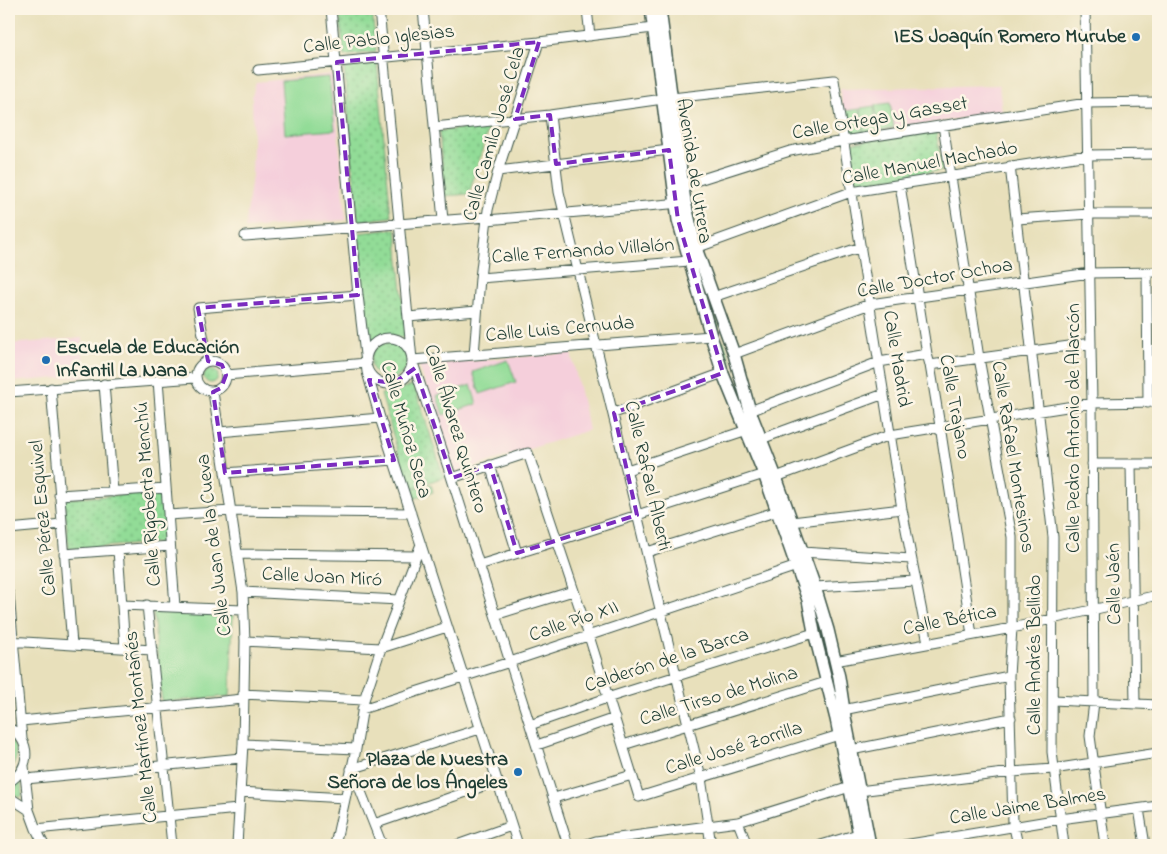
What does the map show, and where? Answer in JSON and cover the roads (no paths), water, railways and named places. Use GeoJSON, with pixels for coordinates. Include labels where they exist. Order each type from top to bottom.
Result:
{"type":"FeatureCollection","features":[{"type":"Feature","properties":{"kind":"street","name":"Calle Muñoz Seca"},"geometry":{"type":"LineString","coordinates":[[331,9],[367,372],[380,418],[518,845]]}},
{"type":"Feature","properties":{"kind":"street","name":"Calle Álvarez Quintero"},"geometry":{"type":"LineString","coordinates":[[378,9],[412,360],[452,478],[568,845]]}},
{"type":"Feature","properties":{"kind":"street"},"geometry":{"type":"LineString","coordinates":[[423,9],[443,220]]}},
{"type":"Feature","properties":{"kind":"street"},"geometry":{"type":"LineString","coordinates":[[587,9],[590,36]]}},
{"type":"Feature","properties":{"kind":"street","name":"Avenida de Utrera"},"geometry":{"type":"LineString","coordinates":[[651,9],[682,185],[678,220],[723,374]]}},
{"type":"Feature","properties":{"kind":"street","name":"Avenida de Utrera"},"geometry":{"type":"LineString","coordinates":[[660,9],[669,150],[681,203],[734,354],[738,372]]}},
{"type":"Feature","properties":{"kind":"street","name":"Calle Pedro Antonio de Alarcón"},"geometry":{"type":"LineString","coordinates":[[1086,9],[1094,702],[1090,736],[1105,845]]}},
{"type":"Feature","properties":{"kind":"street","name":"Calle Pablo Iglesias"},"geometry":{"type":"LineString","coordinates":[[258,70],[539,42],[654,28]]}},
{"type":"Feature","properties":{"kind":"street","name":"Calle Camilo José Cela"},"geometry":{"type":"LineString","coordinates":[[474,355],[487,219],[498,171],[539,42]]}},
{"type":"Feature","properties":{"kind":"street","name":"Calle Madrid"},"geometry":{"type":"LineString","coordinates":[[667,98],[834,80],[902,509],[928,643]]}},
{"type":"Feature","properties":{"kind":"street"},"geometry":{"type":"LineString","coordinates":[[434,127],[550,115],[667,98]]}},
{"type":"Feature","properties":{"kind":"street","name":"Calle Ortega y Gasset"},"geometry":{"type":"LineString","coordinates":[[682,185],[790,151],[1087,102],[1158,102]]}},
{"type":"Feature","properties":{"kind":"street","name":"Calle Rafael Alberti"},"geometry":{"type":"LineString","coordinates":[[550,115],[559,192],[614,413],[700,778],[711,845]]}},
{"type":"Feature","properties":{"kind":"street","name":"Calle Rafael Montesinos"},"geometry":{"type":"LineString","coordinates":[[943,125],[979,358],[1012,537],[1012,628],[1009,676],[1014,827],[1018,845]]}},
{"type":"Feature","properties":{"kind":"street"},"geometry":{"type":"LineString","coordinates":[[498,171],[669,150]]}},
{"type":"Feature","properties":{"kind":"street","name":"Calle Manuel Machado"},"geometry":{"type":"LineString","coordinates":[[696,248],[851,192],[1088,155],[1158,154]]}},
{"type":"Feature","properties":{"kind":"street","name":"Calle Andrés Bellido"},"geometry":{"type":"LineString","coordinates":[[1010,166],[1053,537],[1052,747],[1053,769],[1064,845]]}},
{"type":"Feature","properties":{"kind":"street","name":"Calle Trajano"},"geometry":{"type":"LineString","coordinates":[[900,185],[972,635]]}},
{"type":"Feature","properties":{"kind":"street"},"geometry":{"type":"LineString","coordinates":[[245,236],[398,223],[564,214],[681,203]]}},
{"type":"Feature","properties":{"kind":"street"},"geometry":{"type":"LineString","coordinates":[[1017,219],[1089,214],[1158,214]]}},
{"type":"Feature","properties":{"kind":"street"},"geometry":{"type":"LineString","coordinates":[[713,297],[860,248]]}},
{"type":"Feature","properties":{"kind":"street","name":"Calle Fernando Villalón"},"geometry":{"type":"LineString","coordinates":[[480,278],[689,261]]}},
{"type":"Feature","properties":{"kind":"street"},"geometry":{"type":"LineString","coordinates":[[1148,272],[1148,402]]}},
{"type":"Feature","properties":{"kind":"street","name":"Calle Doctor Ochoa"},"geometry":{"type":"LineString","coordinates":[[734,354],[870,304],[1090,273],[1158,272]]}},
{"type":"Feature","properties":{"kind":"street"},"geometry":{"type":"LineString","coordinates":[[208,361],[198,308],[358,295]]}},
{"type":"Feature","properties":{"kind":"street"},"geometry":{"type":"LineString","coordinates":[[408,317],[477,311]]}},
{"type":"Feature","properties":{"kind":"street"},"geometry":{"type":"LineString","coordinates":[[711,336],[715,330],[724,330]]}},
{"type":"Feature","properties":{"kind":"street","name":"Calle Luis Cernuda"},"geometry":{"type":"LineString","coordinates":[[412,360],[711,336]]}},
{"type":"Feature","properties":{"kind":"street"},"geometry":{"type":"LineString","coordinates":[[387,338],[403,343],[410,351],[412,360],[412,367],[407,376],[390,384],[373,377],[367,363],[367,356],[372,346],[380,340],[387,338]]}},
{"type":"Feature","properties":{"kind":"street"},"geometry":{"type":"LineString","coordinates":[[930,365],[1091,343]]}},
{"type":"Feature","properties":{"kind":"street"},"geometry":{"type":"LineString","coordinates":[[750,411],[879,362],[927,354]]}},
{"type":"Feature","properties":{"kind":"street"},"geometry":{"type":"LineString","coordinates":[[208,361],[222,365],[226,374],[224,384],[213,392],[203,390],[195,378],[195,373],[200,365],[208,361]]}},
{"type":"Feature","properties":{"kind":"street"},"geometry":{"type":"LineString","coordinates":[[226,374],[367,363]]}},
{"type":"Feature","properties":{"kind":"street"},"geometry":{"type":"LineString","coordinates":[[614,413],[723,374],[730,377],[738,372],[761,439],[778,511],[808,600],[839,735],[870,845]]}},
{"type":"Feature","properties":{"kind":"street"},"geometry":{"type":"LineString","coordinates":[[723,374],[747,430],[792,522],[815,587],[839,677],[851,750],[860,839],[821,845]]}},
{"type":"Feature","properties":{"kind":"street"},"geometry":{"type":"LineString","coordinates":[[9,392],[195,378]]}},
{"type":"Feature","properties":{"kind":"street","name":"Calle Rigoberta Menchú"},"geometry":{"type":"LineString","coordinates":[[158,380],[175,606]]}},
{"type":"Feature","properties":{"kind":"street"},"geometry":{"type":"LineString","coordinates":[[104,384],[113,492]]}},
{"type":"Feature","properties":{"kind":"street","name":"Calle Pérez Esquivel"},"geometry":{"type":"LineString","coordinates":[[50,388],[72,644]]}},
{"type":"Feature","properties":{"kind":"street","name":"Calle Juan de la Cueva"},"geometry":{"type":"LineString","coordinates":[[213,392],[243,592],[245,641],[237,845]]}},
{"type":"Feature","properties":{"kind":"street"},"geometry":{"type":"LineString","coordinates":[[761,439],[884,394]]}},
{"type":"Feature","properties":{"kind":"street"},"geometry":{"type":"LineString","coordinates":[[479,565],[637,515],[770,476],[890,435],[1092,403],[1158,402]]}},
{"type":"Feature","properties":{"kind":"street"},"geometry":{"type":"LineString","coordinates":[[219,432],[380,418]]}},
{"type":"Feature","properties":{"kind":"street"},"geometry":{"type":"LineString","coordinates":[[627,470],[747,430]]}},
{"type":"Feature","properties":{"kind":"street"},"geometry":{"type":"LineString","coordinates":[[452,478],[528,453],[589,636],[632,775],[554,798]]}},
{"type":"Feature","properties":{"kind":"street"},"geometry":{"type":"LineString","coordinates":[[225,473],[394,460]]}},
{"type":"Feature","properties":{"kind":"street"},"geometry":{"type":"LineString","coordinates":[[1092,464],[1158,464]]}},
{"type":"Feature","properties":{"kind":"street","name":"Calle Jaén"},"geometry":{"type":"LineString","coordinates":[[1131,464],[1135,704]]}},
{"type":"Feature","properties":{"kind":"street"},"geometry":{"type":"LineString","coordinates":[[490,465],[517,553]]}},
{"type":"Feature","properties":{"kind":"street"},"geometry":{"type":"LineString","coordinates":[[59,495],[166,488]]}},
{"type":"Feature","properties":{"kind":"street"},"geometry":{"type":"LineString","coordinates":[[792,522],[902,509]]}},
{"type":"Feature","properties":{"kind":"street"},"geometry":{"type":"LineString","coordinates":[[647,552],[778,511]]}},
{"type":"Feature","properties":{"kind":"street"},"geometry":{"type":"LineString","coordinates":[[168,515],[231,512],[411,513]]}},
{"type":"Feature","properties":{"kind":"street"},"geometry":{"type":"LineString","coordinates":[[9,528],[62,524]]}},
{"type":"Feature","properties":{"kind":"street"},"geometry":{"type":"LineString","coordinates":[[335,845],[356,749],[364,700],[381,648],[421,544]]}},
{"type":"Feature","properties":{"kind":"street"},"geometry":{"type":"LineString","coordinates":[[64,554],[170,546]]}},
{"type":"Feature","properties":{"kind":"street"},"geometry":{"type":"LineString","coordinates":[[118,550],[125,648]]}},
{"type":"Feature","properties":{"kind":"street"},"geometry":{"type":"LineString","coordinates":[[802,552],[911,559]]}},
{"type":"Feature","properties":{"kind":"street"},"geometry":{"type":"LineString","coordinates":[[237,554],[416,556]]}},
{"type":"Feature","properties":{"kind":"street","name":"Calle Pío XII"},"geometry":{"type":"LineString","coordinates":[[362,709],[798,566]]}},
{"type":"Feature","properties":{"kind":"street"},"geometry":{"type":"LineString","coordinates":[[815,587],[915,581]]}},
{"type":"Feature","properties":{"kind":"street"},"geometry":{"type":"LineString","coordinates":[[495,615],[573,591]]}},
{"type":"Feature","properties":{"kind":"street","name":"Calle Joan Miró"},"geometry":{"type":"LineString","coordinates":[[243,592],[399,600]]}},
{"type":"Feature","properties":{"kind":"street"},"geometry":{"type":"LineString","coordinates":[[9,594],[11,641],[22,739],[26,754],[24,766],[29,810],[44,845]]}},
{"type":"Feature","properties":{"kind":"street","name":"Calle Bética"},"geometry":{"type":"LineString","coordinates":[[835,661],[1012,628],[1158,595]]}},
{"type":"Feature","properties":{"kind":"street"},"geometry":{"type":"LineString","coordinates":[[122,605],[243,610]]}},
{"type":"Feature","properties":{"kind":"street","name":"Calle Martínez Montañés"},"geometry":{"type":"LineString","coordinates":[[147,605],[172,845]]}},
{"type":"Feature","properties":{"kind":"street"},"geometry":{"type":"LineString","coordinates":[[245,641],[381,648],[447,627]]}},
{"type":"Feature","properties":{"kind":"street"},"geometry":{"type":"LineString","coordinates":[[814,632],[828,630]]}},
{"type":"Feature","properties":{"kind":"street","name":"Calderón de la Barca"},"geometry":{"type":"LineString","coordinates":[[530,725],[607,698],[814,632]]}},
{"type":"Feature","properties":{"kind":"street"},"geometry":{"type":"LineString","coordinates":[[11,641],[152,650]]}},
{"type":"Feature","properties":{"kind":"street"},"geometry":{"type":"LineString","coordinates":[[844,710],[1009,676]]}},
{"type":"Feature","properties":{"kind":"street"},"geometry":{"type":"LineString","coordinates":[[826,682],[834,682],[839,677]]}},
{"type":"Feature","properties":{"kind":"street","name":"Calle Tirso de Molina"},"geometry":{"type":"LineString","coordinates":[[623,745],[826,682]]}},
{"type":"Feature","properties":{"kind":"street"},"geometry":{"type":"LineString","coordinates":[[21,721],[158,708],[243,697],[364,700]]}},
{"type":"Feature","properties":{"kind":"street"},"geometry":{"type":"LineString","coordinates":[[1053,700],[1158,705]]}},
{"type":"Feature","properties":{"kind":"street"},"geometry":{"type":"LineString","coordinates":[[537,745],[615,718]]}},
{"type":"Feature","properties":{"kind":"street"},"geometry":{"type":"LineString","coordinates":[[851,750],[1011,718]]}},
{"type":"Feature","properties":{"kind":"street"},"geometry":{"type":"LineString","coordinates":[[9,728],[22,739]]}},
{"type":"Feature","properties":{"kind":"street"},"geometry":{"type":"LineString","coordinates":[[351,769],[480,729]]}},
{"type":"Feature","properties":{"kind":"street","name":"Calle José Zorrilla"},"geometry":{"type":"LineString","coordinates":[[632,775],[639,797],[839,735]]}},
{"type":"Feature","properties":{"kind":"street"},"geometry":{"type":"LineString","coordinates":[[242,744],[356,749]]}},
{"type":"Feature","properties":{"kind":"street"},"geometry":{"type":"LineString","coordinates":[[584,845],[596,841],[738,822],[854,789],[1053,769],[1158,753]]}},
{"type":"Feature","properties":{"kind":"street"},"geometry":{"type":"LineString","coordinates":[[26,779],[241,758]]}},
{"type":"Feature","properties":{"kind":"street"},"geometry":{"type":"LineString","coordinates":[[9,782],[18,775],[24,766]]}},
{"type":"Feature","properties":{"kind":"street"},"geometry":{"type":"LineString","coordinates":[[351,769],[382,845]]}},
{"type":"Feature","properties":{"kind":"street"},"geometry":{"type":"LineString","coordinates":[[374,824],[498,781]]}},
{"type":"Feature","properties":{"kind":"street"},"geometry":{"type":"LineString","coordinates":[[240,792],[344,798]]}},
{"type":"Feature","properties":{"kind":"street"},"geometry":{"type":"LineString","coordinates":[[9,797],[29,810]]}},
{"type":"Feature","properties":{"kind":"street","name":"Calle Jaime Balmes"},"geometry":{"type":"LineString","coordinates":[[904,845],[923,844],[1060,819],[1158,806]]}},
{"type":"Feature","properties":{"kind":"street"},"geometry":{"type":"LineString","coordinates":[[36,829],[238,809]]}},
{"type":"Feature","properties":{"kind":"street"},"geometry":{"type":"LineString","coordinates":[[1139,809],[1146,845]]}},
{"type":"Feature","properties":{"kind":"street"},"geometry":{"type":"LineString","coordinates":[[738,822],[747,845]]}},
{"type":"Feature","properties":{"kind":"street"},"geometry":{"type":"LineString","coordinates":[[457,845],[511,826]]}},
{"type":"Feature","properties":{"kind":"place","name":"IES Joaquín Romero Murube"},"geometry":{"type":"Point","coordinates":[1136,37]}},
{"type":"Feature","properties":{"kind":"place","name":"Escuela de Educación Infantil La Nana"},"geometry":{"type":"Point","coordinates":[46,360]}},
{"type":"Feature","properties":{"kind":"place","name":"Plaza de Nuestra Señora de los Ángeles"},"geometry":{"type":"Point","coordinates":[518,772]}}]}
